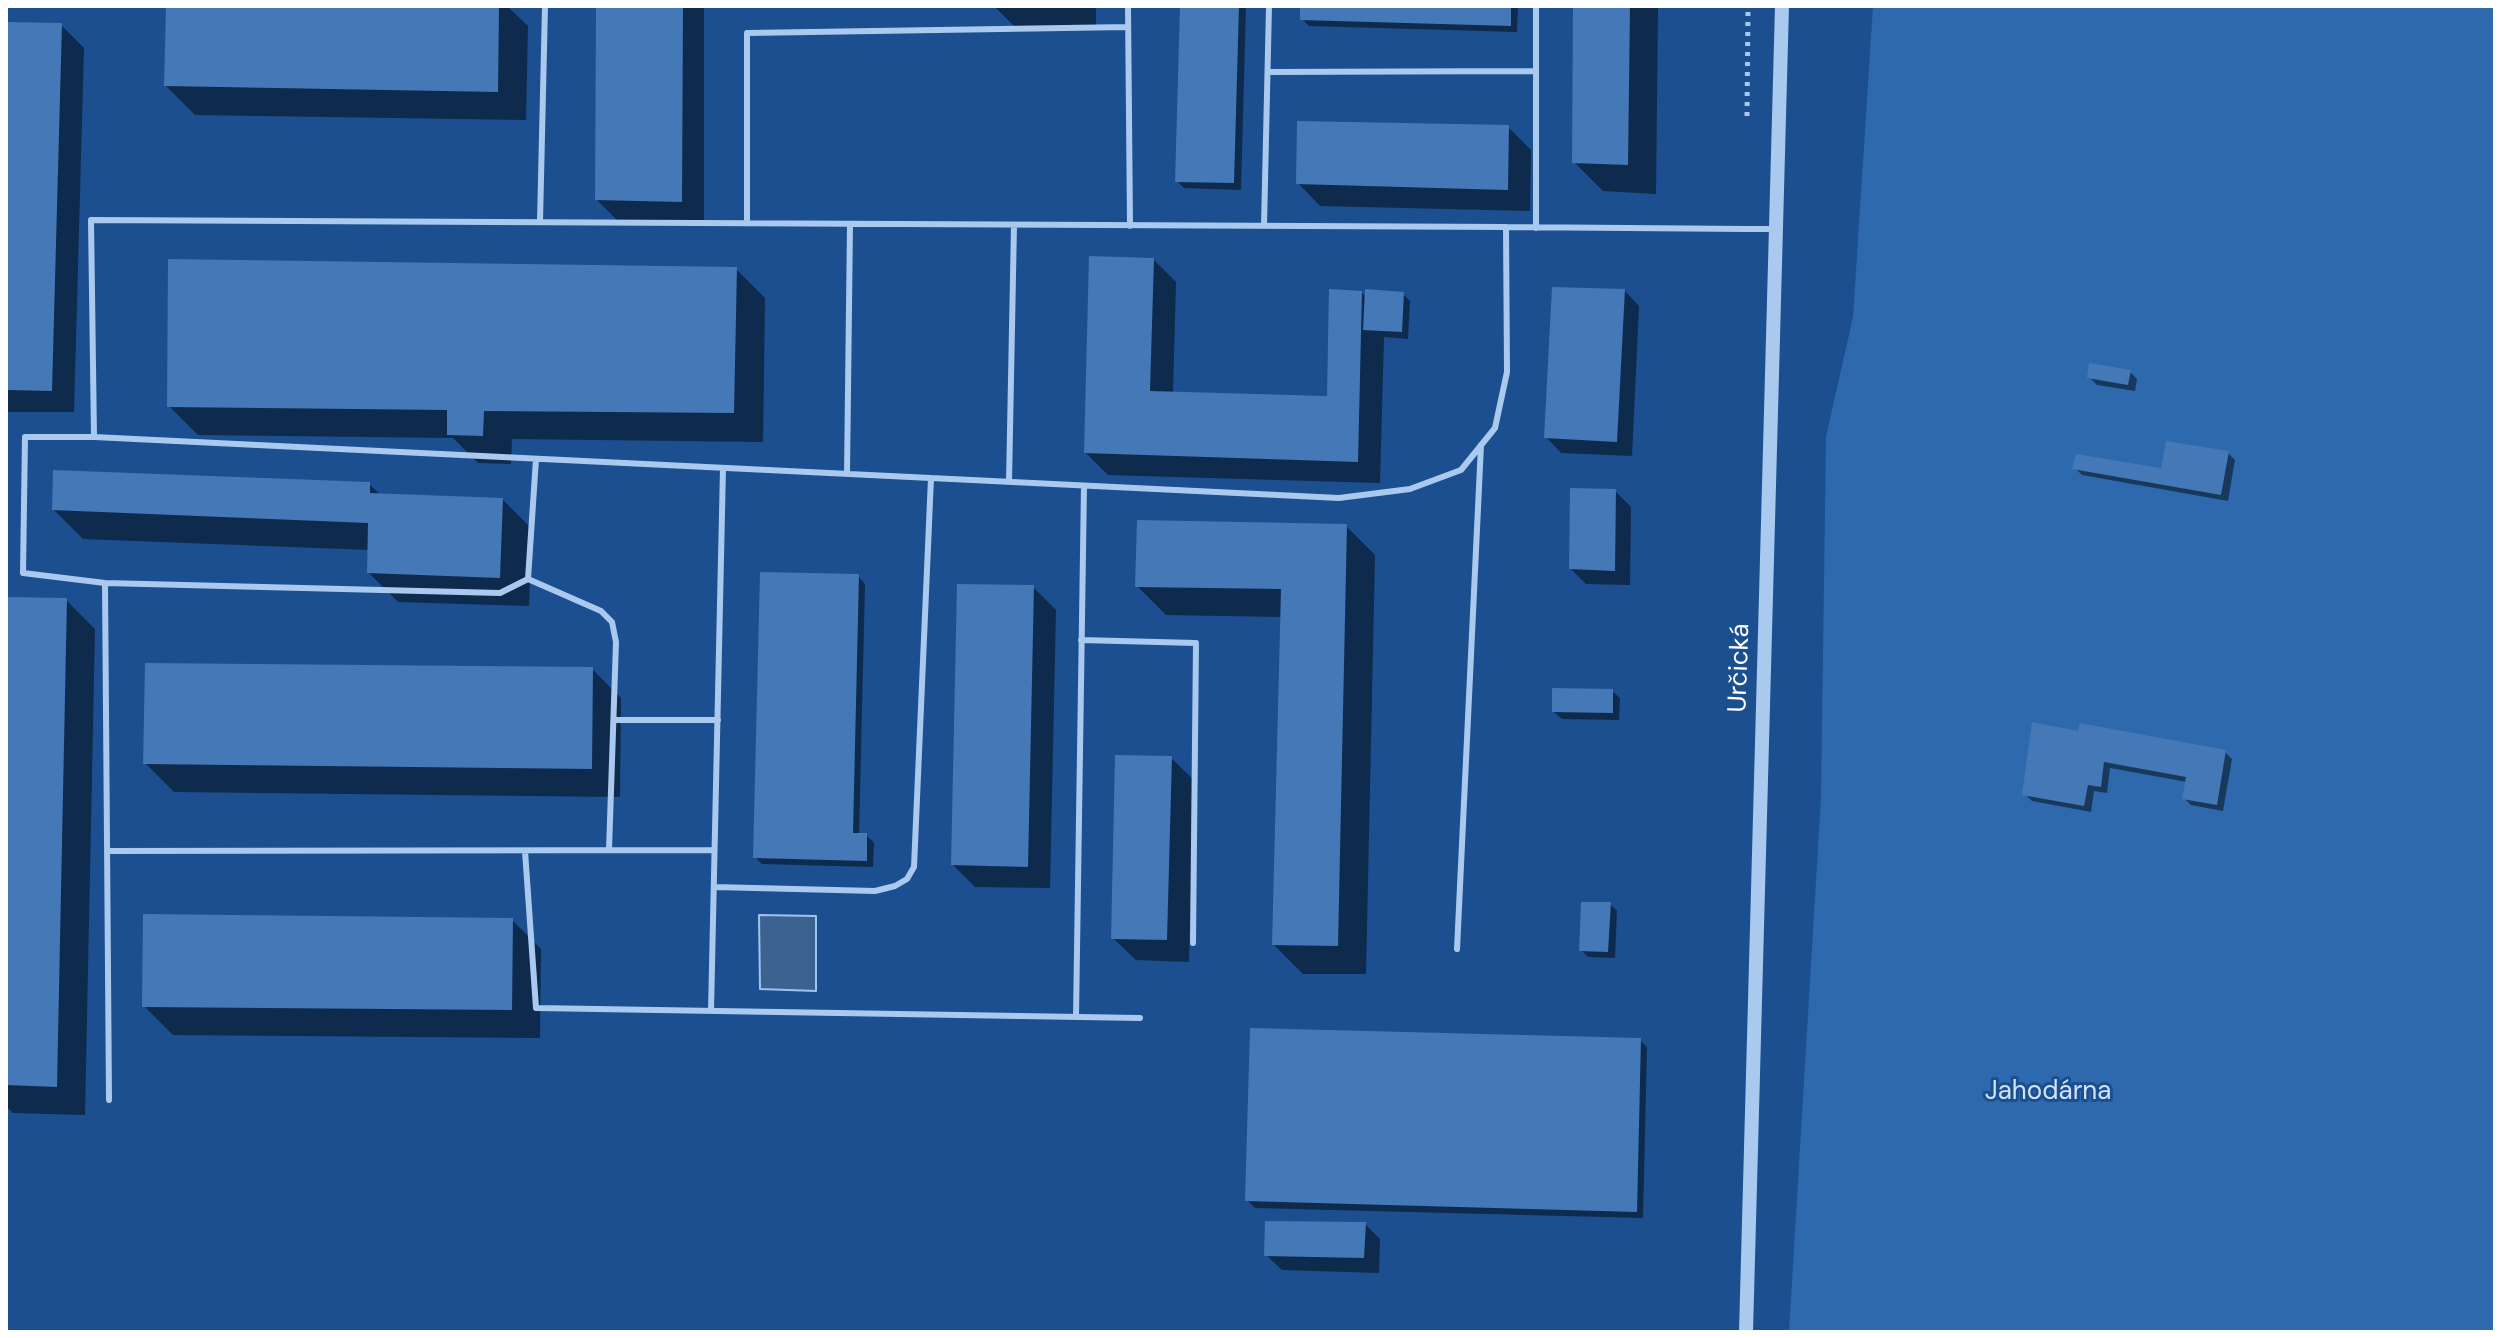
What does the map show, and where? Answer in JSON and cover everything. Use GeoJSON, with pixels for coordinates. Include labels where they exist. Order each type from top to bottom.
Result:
{"type":"FeatureCollection","features":[{"type":"Feature","properties":{"kind":"street","name":"Určická"},"geometry":{"type":"LineString","coordinates":[[1746,1332],[1782,6]]}},
{"type":"Feature","properties":{"kind":"lane"},"geometry":{"type":"LineString","coordinates":[[540,222],[545,6]]}},
{"type":"Feature","properties":{"kind":"lane"},"geometry":{"type":"LineString","coordinates":[[1128,6],[1130,226]]}},
{"type":"Feature","properties":{"kind":"lane"},"geometry":{"type":"LineString","coordinates":[[1264,226],[1269,6]]}},
{"type":"Feature","properties":{"kind":"lane"},"geometry":{"type":"LineString","coordinates":[[1536,6],[1536,228]]}},
{"type":"Feature","properties":{"kind":"lane"},"geometry":{"type":"LineString","coordinates":[[747,223],[747,33],[1128,27]]}},
{"type":"Feature","properties":{"kind":"lane"},"geometry":{"type":"LineString","coordinates":[[1268,72],[1536,71]]}},
{"type":"Feature","properties":{"kind":"lane"},"geometry":{"type":"LineString","coordinates":[[94,437],[91,220],[1776,229]]}},
{"type":"Feature","properties":{"kind":"lane"},"geometry":{"type":"LineString","coordinates":[[847,474],[850,224]]}},
{"type":"Feature","properties":{"kind":"lane"},"geometry":{"type":"LineString","coordinates":[[1009,482],[1014,225]]}},
{"type":"Feature","properties":{"kind":"lane"},"geometry":{"type":"LineString","coordinates":[[528,579],[500,593],[105,583],[23,573],[25,437],[94,437],[1339,498],[1410,489],[1461,470],[1495,428],[1507,372],[1506,227]]}},
{"type":"Feature","properties":{"kind":"lane"},"geometry":{"type":"LineString","coordinates":[[1457,949],[1481,445]]}},
{"type":"Feature","properties":{"kind":"lane"},"geometry":{"type":"LineString","coordinates":[[528,579],[536,459]]}},
{"type":"Feature","properties":{"kind":"lane"},"geometry":{"type":"LineString","coordinates":[[711,1011],[723,468]]}},
{"type":"Feature","properties":{"kind":"lane"},"geometry":{"type":"LineString","coordinates":[[714,887],[875,891],[907,879],[914,867],[931,478]]}},
{"type":"Feature","properties":{"kind":"lane"},"geometry":{"type":"LineString","coordinates":[[1076,1017],[1084,486]]}},
{"type":"Feature","properties":{"kind":"lane"},"geometry":{"type":"LineString","coordinates":[[528,579],[601,611],[612,622],[616,642],[609,850]]}},
{"type":"Feature","properties":{"kind":"lane"},"geometry":{"type":"LineString","coordinates":[[105,583],[109,1100]]}},
{"type":"Feature","properties":{"kind":"lane"},"geometry":{"type":"LineString","coordinates":[[1081,640],[1196,643],[1193,943]]}},
{"type":"Feature","properties":{"kind":"lane"},"geometry":{"type":"LineString","coordinates":[[614,720],[718,720]]}},
{"type":"Feature","properties":{"kind":"lane"},"geometry":{"type":"LineString","coordinates":[[107,851],[714,850]]}},
{"type":"Feature","properties":{"kind":"lane"},"geometry":{"type":"LineString","coordinates":[[525,851],[536,1008],[1140,1018]]}},
{"type":"Feature","properties":{"kind":"green space","name":"Jahodárna"},"geometry":{"type":"Polygon","coordinates":[[[1873,6],[2495,6],[2495,1332],[1789,1332],[1821,797],[1826,437],[1853,317],[1873,6]]]}},
{"type":"Feature","properties":{"kind":"shaded area"},"geometry":{"type":"Polygon","coordinates":[[[759,915],[816,916],[816,991],[760,989],[759,915]]]}},
{"type":"Feature","properties":{"kind":"building"},"geometry":{"type":"Polygon","coordinates":[[[166,6],[499,6],[498,92],[164,86],[166,6]]]}},
{"type":"Feature","properties":{"kind":"building"},"geometry":{"type":"Polygon","coordinates":[[[596,6],[683,6],[682,202],[595,200],[596,6]]]}},
{"type":"Feature","properties":{"kind":"building"},"geometry":{"type":"Polygon","coordinates":[[[1180,6],[1239,6],[1234,183],[1175,182],[1180,6]]]}},
{"type":"Feature","properties":{"kind":"building"},"geometry":{"type":"Polygon","coordinates":[[[1300,6],[1511,6],[1511,26],[1300,20],[1300,6]]]}},
{"type":"Feature","properties":{"kind":"building"},"geometry":{"type":"Polygon","coordinates":[[[1573,6],[1630,6],[1628,165],[1572,163],[1573,6]]]}},
{"type":"Feature","properties":{"kind":"building"},"geometry":{"type":"Polygon","coordinates":[[[6,22],[62,23],[52,391],[6,390],[6,22]]]}},
{"type":"Feature","properties":{"kind":"building"},"geometry":{"type":"Polygon","coordinates":[[[1297,121],[1509,125],[1508,190],[1296,184],[1297,121]]]}},
{"type":"Feature","properties":{"kind":"building"},"geometry":{"type":"Polygon","coordinates":[[[1089,256],[1154,258],[1150,391],[1327,396],[1329,289],[1362,291],[1358,462],[1084,453],[1089,256]]]}},
{"type":"Feature","properties":{"kind":"building"},"geometry":{"type":"Polygon","coordinates":[[[168,259],[737,267],[734,413],[484,411],[483,436],[447,435],[447,410],[167,407],[168,259]]]}},
{"type":"Feature","properties":{"kind":"building"},"geometry":{"type":"Polygon","coordinates":[[[1552,287],[1625,289],[1617,442],[1544,438],[1552,287]]]}},
{"type":"Feature","properties":{"kind":"building"},"geometry":{"type":"Polygon","coordinates":[[[1365,289],[1404,292],[1402,332],[1363,330],[1365,289]]]}},
{"type":"Feature","properties":{"kind":"building"},"geometry":{"type":"Polygon","coordinates":[[[2089,363],[2131,370],[2128,385],[2087,378],[2089,363]]]}},
{"type":"Feature","properties":{"kind":"building"},"geometry":{"type":"Polygon","coordinates":[[[2166,441],[2229,451],[2221,495],[2072,469],[2076,454],[2161,468],[2166,441]]]}},
{"type":"Feature","properties":{"kind":"building"},"geometry":{"type":"Polygon","coordinates":[[[53,470],[370,482],[370,493],[503,498],[500,578],[367,573],[368,523],[52,510],[53,470]]]}},
{"type":"Feature","properties":{"kind":"building"},"geometry":{"type":"Polygon","coordinates":[[[1570,488],[1616,489],[1615,571],[1569,569],[1570,488]]]}},
{"type":"Feature","properties":{"kind":"building"},"geometry":{"type":"Polygon","coordinates":[[[1137,520],[1347,524],[1338,946],[1272,945],[1281,589],[1135,587],[1137,520]]]}},
{"type":"Feature","properties":{"kind":"building"},"geometry":{"type":"Polygon","coordinates":[[[760,572],[859,574],[853,833],[867,833],[867,861],[753,858],[760,572]]]}},
{"type":"Feature","properties":{"kind":"building"},"geometry":{"type":"Polygon","coordinates":[[[957,584],[1034,585],[1028,867],[951,865],[957,584]]]}},
{"type":"Feature","properties":{"kind":"building"},"geometry":{"type":"Polygon","coordinates":[[[6,597],[67,598],[57,1087],[6,1085],[6,597]]]}},
{"type":"Feature","properties":{"kind":"building"},"geometry":{"type":"Polygon","coordinates":[[[145,663],[593,667],[592,769],[143,764],[145,663]]]}},
{"type":"Feature","properties":{"kind":"building"},"geometry":{"type":"Polygon","coordinates":[[[1552,688],[1613,689],[1613,713],[1552,712],[1552,688]]]}},
{"type":"Feature","properties":{"kind":"building"},"geometry":{"type":"Polygon","coordinates":[[[2032,722],[2078,731],[2080,723],[2226,750],[2217,805],[2182,799],[2186,777],[2104,762],[2101,787],[2088,785],[2084,806],[2022,795],[2032,722]]]}},
{"type":"Feature","properties":{"kind":"building"},"geometry":{"type":"Polygon","coordinates":[[[1115,755],[1172,756],[1167,940],[1111,939],[1115,755]]]}},
{"type":"Feature","properties":{"kind":"building"},"geometry":{"type":"Polygon","coordinates":[[[1581,902],[1611,902],[1608,952],[1579,951],[1581,902]]]}},
{"type":"Feature","properties":{"kind":"building"},"geometry":{"type":"Polygon","coordinates":[[[143,914],[513,918],[512,1010],[142,1007],[143,914]]]}},
{"type":"Feature","properties":{"kind":"building"},"geometry":{"type":"Polygon","coordinates":[[[1250,1028],[1641,1038],[1637,1212],[1245,1201],[1250,1028]]]}},
{"type":"Feature","properties":{"kind":"building"},"geometry":{"type":"Polygon","coordinates":[[[1265,1221],[1366,1222],[1364,1258],[1264,1256],[1265,1221]]]}}]}
